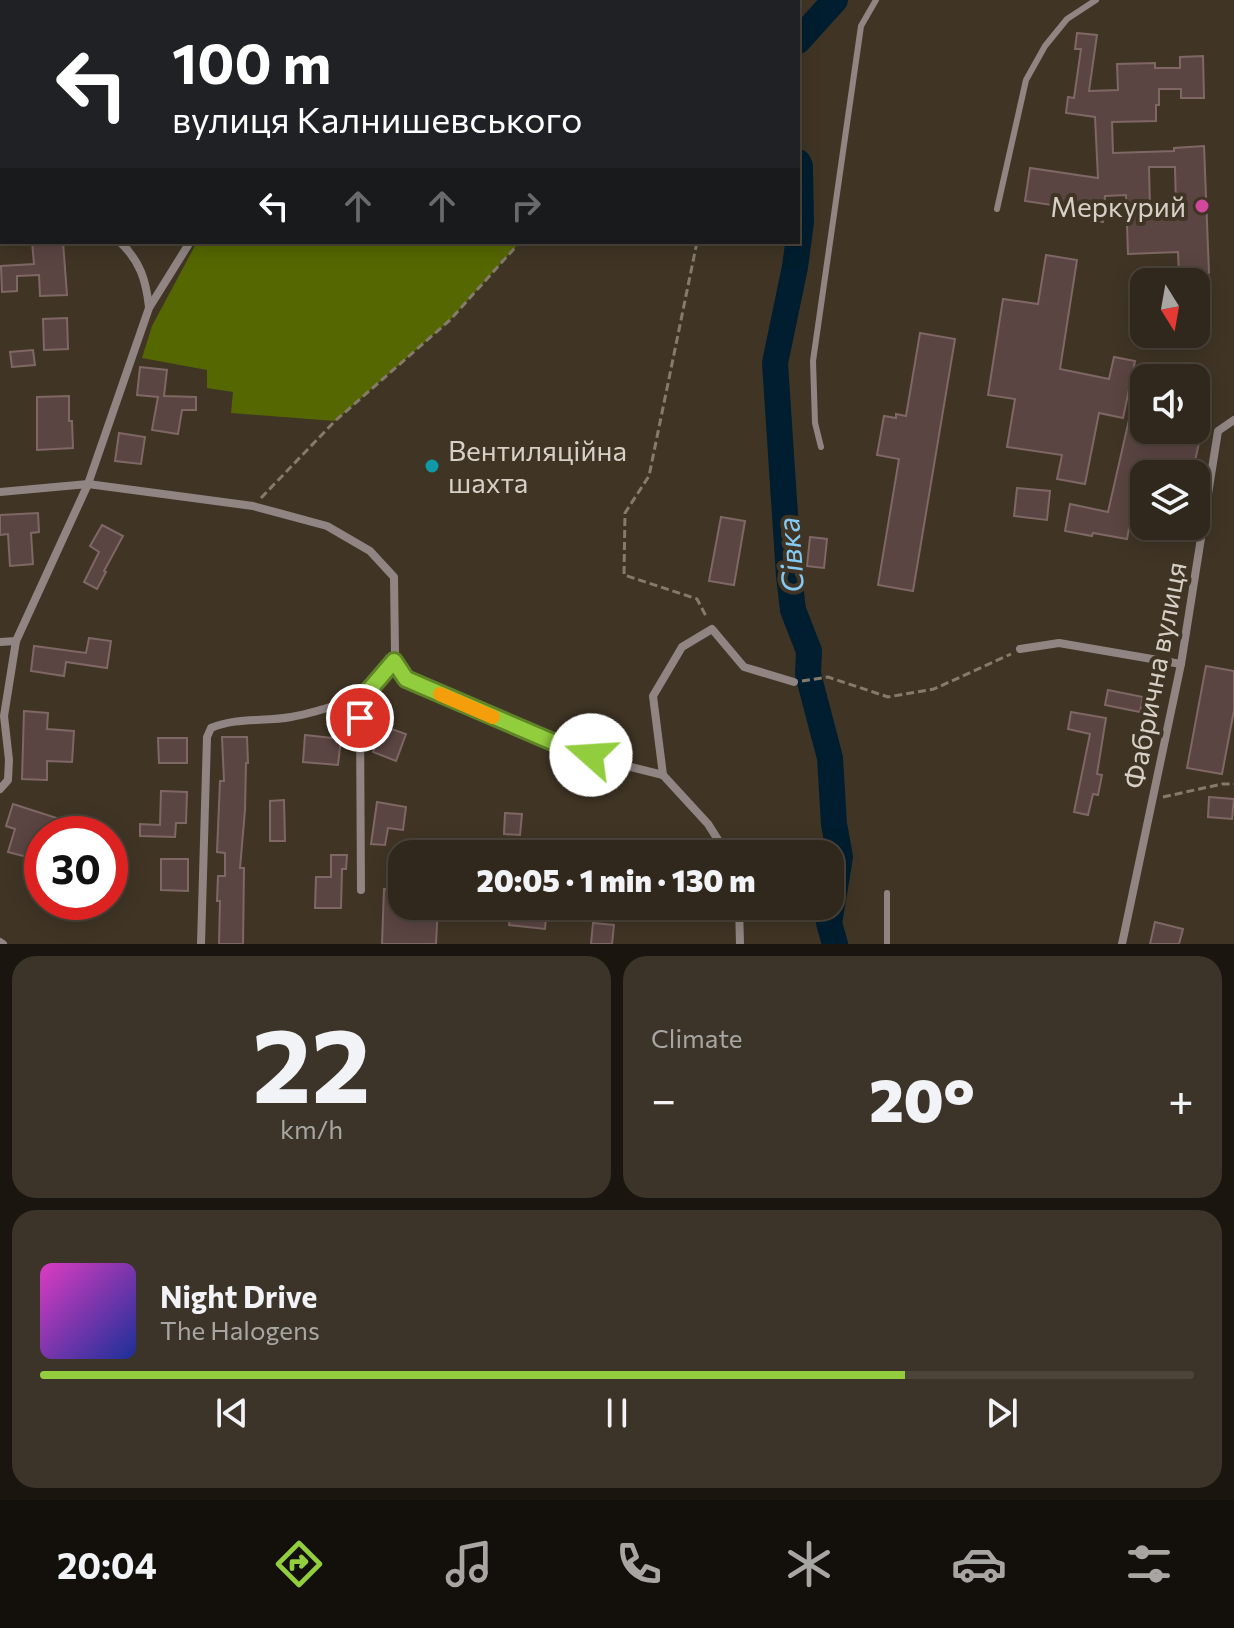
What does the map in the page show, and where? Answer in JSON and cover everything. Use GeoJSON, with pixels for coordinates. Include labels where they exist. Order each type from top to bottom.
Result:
{"type":"FeatureCollection","features":[{"type":"Feature","properties":{"kind":"street"},"geometry":{"type":"LineString","coordinates":[[122,244],[132,253],[146,282],[149,308]]}},
{"type":"Feature","properties":{"kind":"street"},"geometry":{"type":"LineString","coordinates":[[0,789],[8,780],[4,716],[16,641],[88,484],[149,308],[189,244]]}},
{"type":"Feature","properties":{"kind":"street","name":"Фабрична вулиця"},"geometry":{"type":"LineString","coordinates":[[1122,944],[1181,664],[1218,431],[1234,420]]}},
{"type":"Feature","properties":{"kind":"street"},"geometry":{"type":"LineString","coordinates":[[0,492],[88,484],[253,506],[327,526],[370,551],[394,577],[394,661],[364,696],[290,718],[223,723],[211,728],[207,737],[201,944]]}},
{"type":"Feature","properties":{"kind":"street"},"geometry":{"type":"LineString","coordinates":[[663,775],[653,696],[682,647],[712,629],[744,667],[794,682]]}},
{"type":"Feature","properties":{"kind":"street"},"geometry":{"type":"LineString","coordinates":[[0,642],[16,641]]}},
{"type":"Feature","properties":{"kind":"street"},"geometry":{"type":"LineString","coordinates":[[1020,649],[1059,643],[1181,664]]}},
{"type":"Feature","properties":{"kind":"street"},"geometry":{"type":"LineString","coordinates":[[394,661],[406,679],[562,746],[663,775],[708,824],[718,840]]}},
{"type":"Feature","properties":{"kind":"street"},"geometry":{"type":"LineString","coordinates":[[361,890],[360,718],[364,696]]}},
{"type":"Feature","properties":{"kind":"street"},"geometry":{"type":"LineString","coordinates":[[739,920],[740,944]]}},
{"type":"Feature","properties":{"kind":"lane"},"geometry":{"type":"LineString","coordinates":[[821,447],[815,423],[813,361],[861,26],[876,0]]}},
{"type":"Feature","properties":{"kind":"lane"},"geometry":{"type":"LineString","coordinates":[[997,209],[1026,80],[1045,46],[1067,19],[1096,0]]}},
{"type":"Feature","properties":{"kind":"lane"},"geometry":{"type":"LineString","coordinates":[[887,893],[887,944]]}},
{"type":"Feature","properties":{"kind":"path"},"geometry":{"type":"LineString","coordinates":[[253,506],[335,421],[450,320],[518,244]]}},
{"type":"Feature","properties":{"kind":"path"},"geometry":{"type":"LineString","coordinates":[[697,244],[649,476],[625,513],[624,575],[697,599],[712,629]]}},
{"type":"Feature","properties":{"kind":"path"},"geometry":{"type":"LineString","coordinates":[[794,682],[828,677],[888,697],[934,689],[1020,649]]}},
{"type":"Feature","properties":{"kind":"path"},"geometry":{"type":"LineString","coordinates":[[1153,800],[1234,784]]}},
{"type":"Feature","properties":{"kind":"green space"},"geometry":{"type":"Polygon","coordinates":[[[196,244],[518,244],[450,320],[335,421],[231,413],[233,392],[207,388],[207,370],[142,358],[152,326],[196,244]]]}},
{"type":"Feature","properties":{"kind":"building"},"geometry":{"type":"Polygon","coordinates":[[[1077,33],[1097,35],[1089,91],[1118,90],[1117,64],[1155,63],[1155,68],[1180,68],[1180,57],[1203,56],[1204,98],[1181,98],[1181,89],[1159,89],[1156,121],[1112,122],[1113,153],[1174,151],[1174,148],[1204,146],[1209,268],[1179,268],[1178,252],[1128,254],[1126,195],[1105,196],[1103,222],[1092,221],[1092,211],[1025,201],[1030,168],[1098,178],[1095,117],[1066,113],[1068,97],[1074,98],[1081,49],[1075,49],[1077,33]],[[1149,167],[1150,208],[1176,207],[1175,167],[1149,167]]]}},
{"type":"Feature","properties":{"kind":"building"},"geometry":{"type":"Polygon","coordinates":[[[32,244],[63,244],[67,295],[40,296],[39,275],[17,276],[17,291],[2,292],[1,266],[34,264],[32,244]]]}},
{"type":"Feature","properties":{"kind":"building"},"geometry":{"type":"Polygon","coordinates":[[[1046,255],[1077,260],[1060,369],[1109,379],[1114,357],[1135,361],[1130,364],[1130,385],[1123,418],[1099,413],[1085,484],[1057,479],[1062,455],[1007,447],[1015,399],[988,395],[1003,299],[1038,304],[1046,255]]]}},
{"type":"Feature","properties":{"kind":"building"},"geometry":{"type":"Polygon","coordinates":[[[67,318],[68,349],[44,350],[43,319],[67,318]]]}},
{"type":"Feature","properties":{"kind":"building"},"geometry":{"type":"Polygon","coordinates":[[[920,333],[955,339],[913,591],[878,585],[899,459],[877,455],[884,416],[906,416],[920,333]]]}},
{"type":"Feature","properties":{"kind":"building"},"geometry":{"type":"Polygon","coordinates":[[[33,350],[35,365],[12,367],[10,352],[33,350]]]}},
{"type":"Feature","properties":{"kind":"building"},"geometry":{"type":"Polygon","coordinates":[[[140,367],[167,370],[164,396],[196,397],[196,410],[182,410],[178,434],[152,430],[158,397],[137,395],[140,367]]]}},
{"type":"Feature","properties":{"kind":"building"},"geometry":{"type":"Polygon","coordinates":[[[69,396],[73,448],[37,450],[37,397],[69,396]]]}},
{"type":"Feature","properties":{"kind":"building"},"geometry":{"type":"Polygon","coordinates":[[[1130,415],[1130,444],[1199,444],[1195,460],[1130,460],[1130,523],[1127,539],[1065,531],[1070,504],[1108,512],[1130,415]]]}},
{"type":"Feature","properties":{"kind":"building"},"geometry":{"type":"Polygon","coordinates":[[[119,433],[145,437],[141,464],[115,461],[119,433]]]}},
{"type":"Feature","properties":{"kind":"building"},"geometry":{"type":"Polygon","coordinates":[[[1017,488],[1050,491],[1047,520],[1014,516],[1017,488]]]}},
{"type":"Feature","properties":{"kind":"building"},"geometry":{"type":"Polygon","coordinates":[[[38,513],[39,532],[31,533],[33,564],[10,566],[8,534],[0,535],[0,515],[38,513]]]}},
{"type":"Feature","properties":{"kind":"building"},"geometry":{"type":"Polygon","coordinates":[[[721,517],[745,521],[734,585],[709,581],[721,517]]]}},
{"type":"Feature","properties":{"kind":"building"},"geometry":{"type":"Polygon","coordinates":[[[102,525],[123,536],[97,589],[84,582],[99,552],[90,546],[102,525]]]}},
{"type":"Feature","properties":{"kind":"building"},"geometry":{"type":"Polygon","coordinates":[[[810,537],[827,539],[824,568],[807,566],[810,537]]]}},
{"type":"Feature","properties":{"kind":"building"},"geometry":{"type":"Polygon","coordinates":[[[89,638],[111,641],[107,668],[66,662],[64,676],[31,671],[34,646],[86,653],[89,638]]]}},
{"type":"Feature","properties":{"kind":"building"},"geometry":{"type":"Polygon","coordinates":[[[1206,666],[1234,671],[1234,710],[1222,774],[1187,768],[1206,666]]]}},
{"type":"Feature","properties":{"kind":"building"},"geometry":{"type":"Polygon","coordinates":[[[1108,690],[1143,697],[1140,712],[1105,705],[1108,690]]]}},
{"type":"Feature","properties":{"kind":"building"},"geometry":{"type":"Polygon","coordinates":[[[24,711],[48,713],[47,729],[74,731],[72,762],[47,761],[47,780],[22,779],[24,711]]]}},
{"type":"Feature","properties":{"kind":"building"},"geometry":{"type":"Polygon","coordinates":[[[1071,712],[1106,718],[1097,774],[1102,775],[1098,795],[1093,794],[1088,815],[1074,812],[1090,734],[1068,729],[1071,712]]]}},
{"type":"Feature","properties":{"kind":"building"},"geometry":{"type":"Polygon","coordinates":[[[383,726],[406,734],[396,761],[373,752],[383,726]]]}},
{"type":"Feature","properties":{"kind":"building"},"geometry":{"type":"Polygon","coordinates":[[[305,735],[341,739],[338,765],[303,762],[305,735]]]}},
{"type":"Feature","properties":{"kind":"building"},"geometry":{"type":"Polygon","coordinates":[[[222,737],[247,737],[240,868],[244,868],[243,944],[219,944],[218,876],[225,876],[225,853],[217,852],[220,781],[224,781],[222,737]]]}},
{"type":"Feature","properties":{"kind":"building"},"geometry":{"type":"Polygon","coordinates":[[[158,738],[187,738],[187,763],[159,763],[158,738]]]}},
{"type":"Feature","properties":{"kind":"building"},"geometry":{"type":"Polygon","coordinates":[[[161,791],[187,792],[186,823],[176,823],[175,837],[140,836],[140,824],[160,825],[161,791]]]}},
{"type":"Feature","properties":{"kind":"building"},"geometry":{"type":"Polygon","coordinates":[[[1209,797],[1234,799],[1232,819],[1208,817],[1209,797]]]}},
{"type":"Feature","properties":{"kind":"building"},"geometry":{"type":"Polygon","coordinates":[[[284,800],[285,841],[270,841],[270,801],[284,800]]]}},
{"type":"Feature","properties":{"kind":"building"},"geometry":{"type":"Polygon","coordinates":[[[377,802],[406,807],[403,830],[388,828],[385,845],[371,844],[377,802]]]}},
{"type":"Feature","properties":{"kind":"building"},"geometry":{"type":"Polygon","coordinates":[[[13,804],[50,816],[24,816],[24,856],[8,852],[15,829],[6,826],[13,804]]]}},
{"type":"Feature","properties":{"kind":"building"},"geometry":{"type":"Polygon","coordinates":[[[505,813],[522,814],[520,835],[504,834],[505,813]]]}},
{"type":"Feature","properties":{"kind":"building"},"geometry":{"type":"Polygon","coordinates":[[[331,855],[347,855],[346,869],[342,869],[341,908],[315,908],[316,877],[331,877],[331,855]]]}},
{"type":"Feature","properties":{"kind":"building"},"geometry":{"type":"Polygon","coordinates":[[[161,859],[188,859],[188,891],[161,890],[161,859]]]}},
{"type":"Feature","properties":{"kind":"building"},"geometry":{"type":"Polygon","coordinates":[[[384,889],[388,889],[388,920],[437,920],[436,944],[382,944],[384,889]]]}},
{"type":"Feature","properties":{"kind":"building"},"geometry":{"type":"Polygon","coordinates":[[[510,920],[546,920],[545,929],[509,925],[510,920]]]}},
{"type":"Feature","properties":{"kind":"building"},"geometry":{"type":"Polygon","coordinates":[[[1155,922],[1183,929],[1179,944],[1150,944],[1155,922]]]}},
{"type":"Feature","properties":{"kind":"building"},"geometry":{"type":"Polygon","coordinates":[[[593,923],[614,925],[612,944],[591,944],[593,923]]]}},
{"type":"Feature","properties":{"kind":"waterway","name":"Сівка"},"geometry":{"type":"LineString","coordinates":[[800,39],[835,0]]}},
{"type":"Feature","properties":{"kind":"waterway","name":"Сівка"},"geometry":{"type":"LineString","coordinates":[[800,166],[800,230]]}},
{"type":"Feature","properties":{"kind":"waterway","name":"Сівка"},"geometry":{"type":"LineString","coordinates":[[798,244],[775,363],[793,610],[809,651],[808,674],[830,758],[834,824],[840,857],[829,923],[835,944]]}},
{"type":"Feature","properties":{"kind":"slow traffic"},"geometry":{"type":"LineString","coordinates":[[440,694],[493,717]]}},
{"type":"Feature","properties":{"kind":"place","name":"Меркурий"},"geometry":{"type":"Point","coordinates":[1202,206]}},
{"type":"Feature","properties":{"kind":"place","name":"Вентиляційна шахта"},"geometry":{"type":"Point","coordinates":[432,466]}},
{"type":"Feature","properties":{"kind":"route"},"geometry":{"type":"LineString","coordinates":[[360,718],[364,696],[394,661],[406,679],[562,746],[591,755]]}}]}
